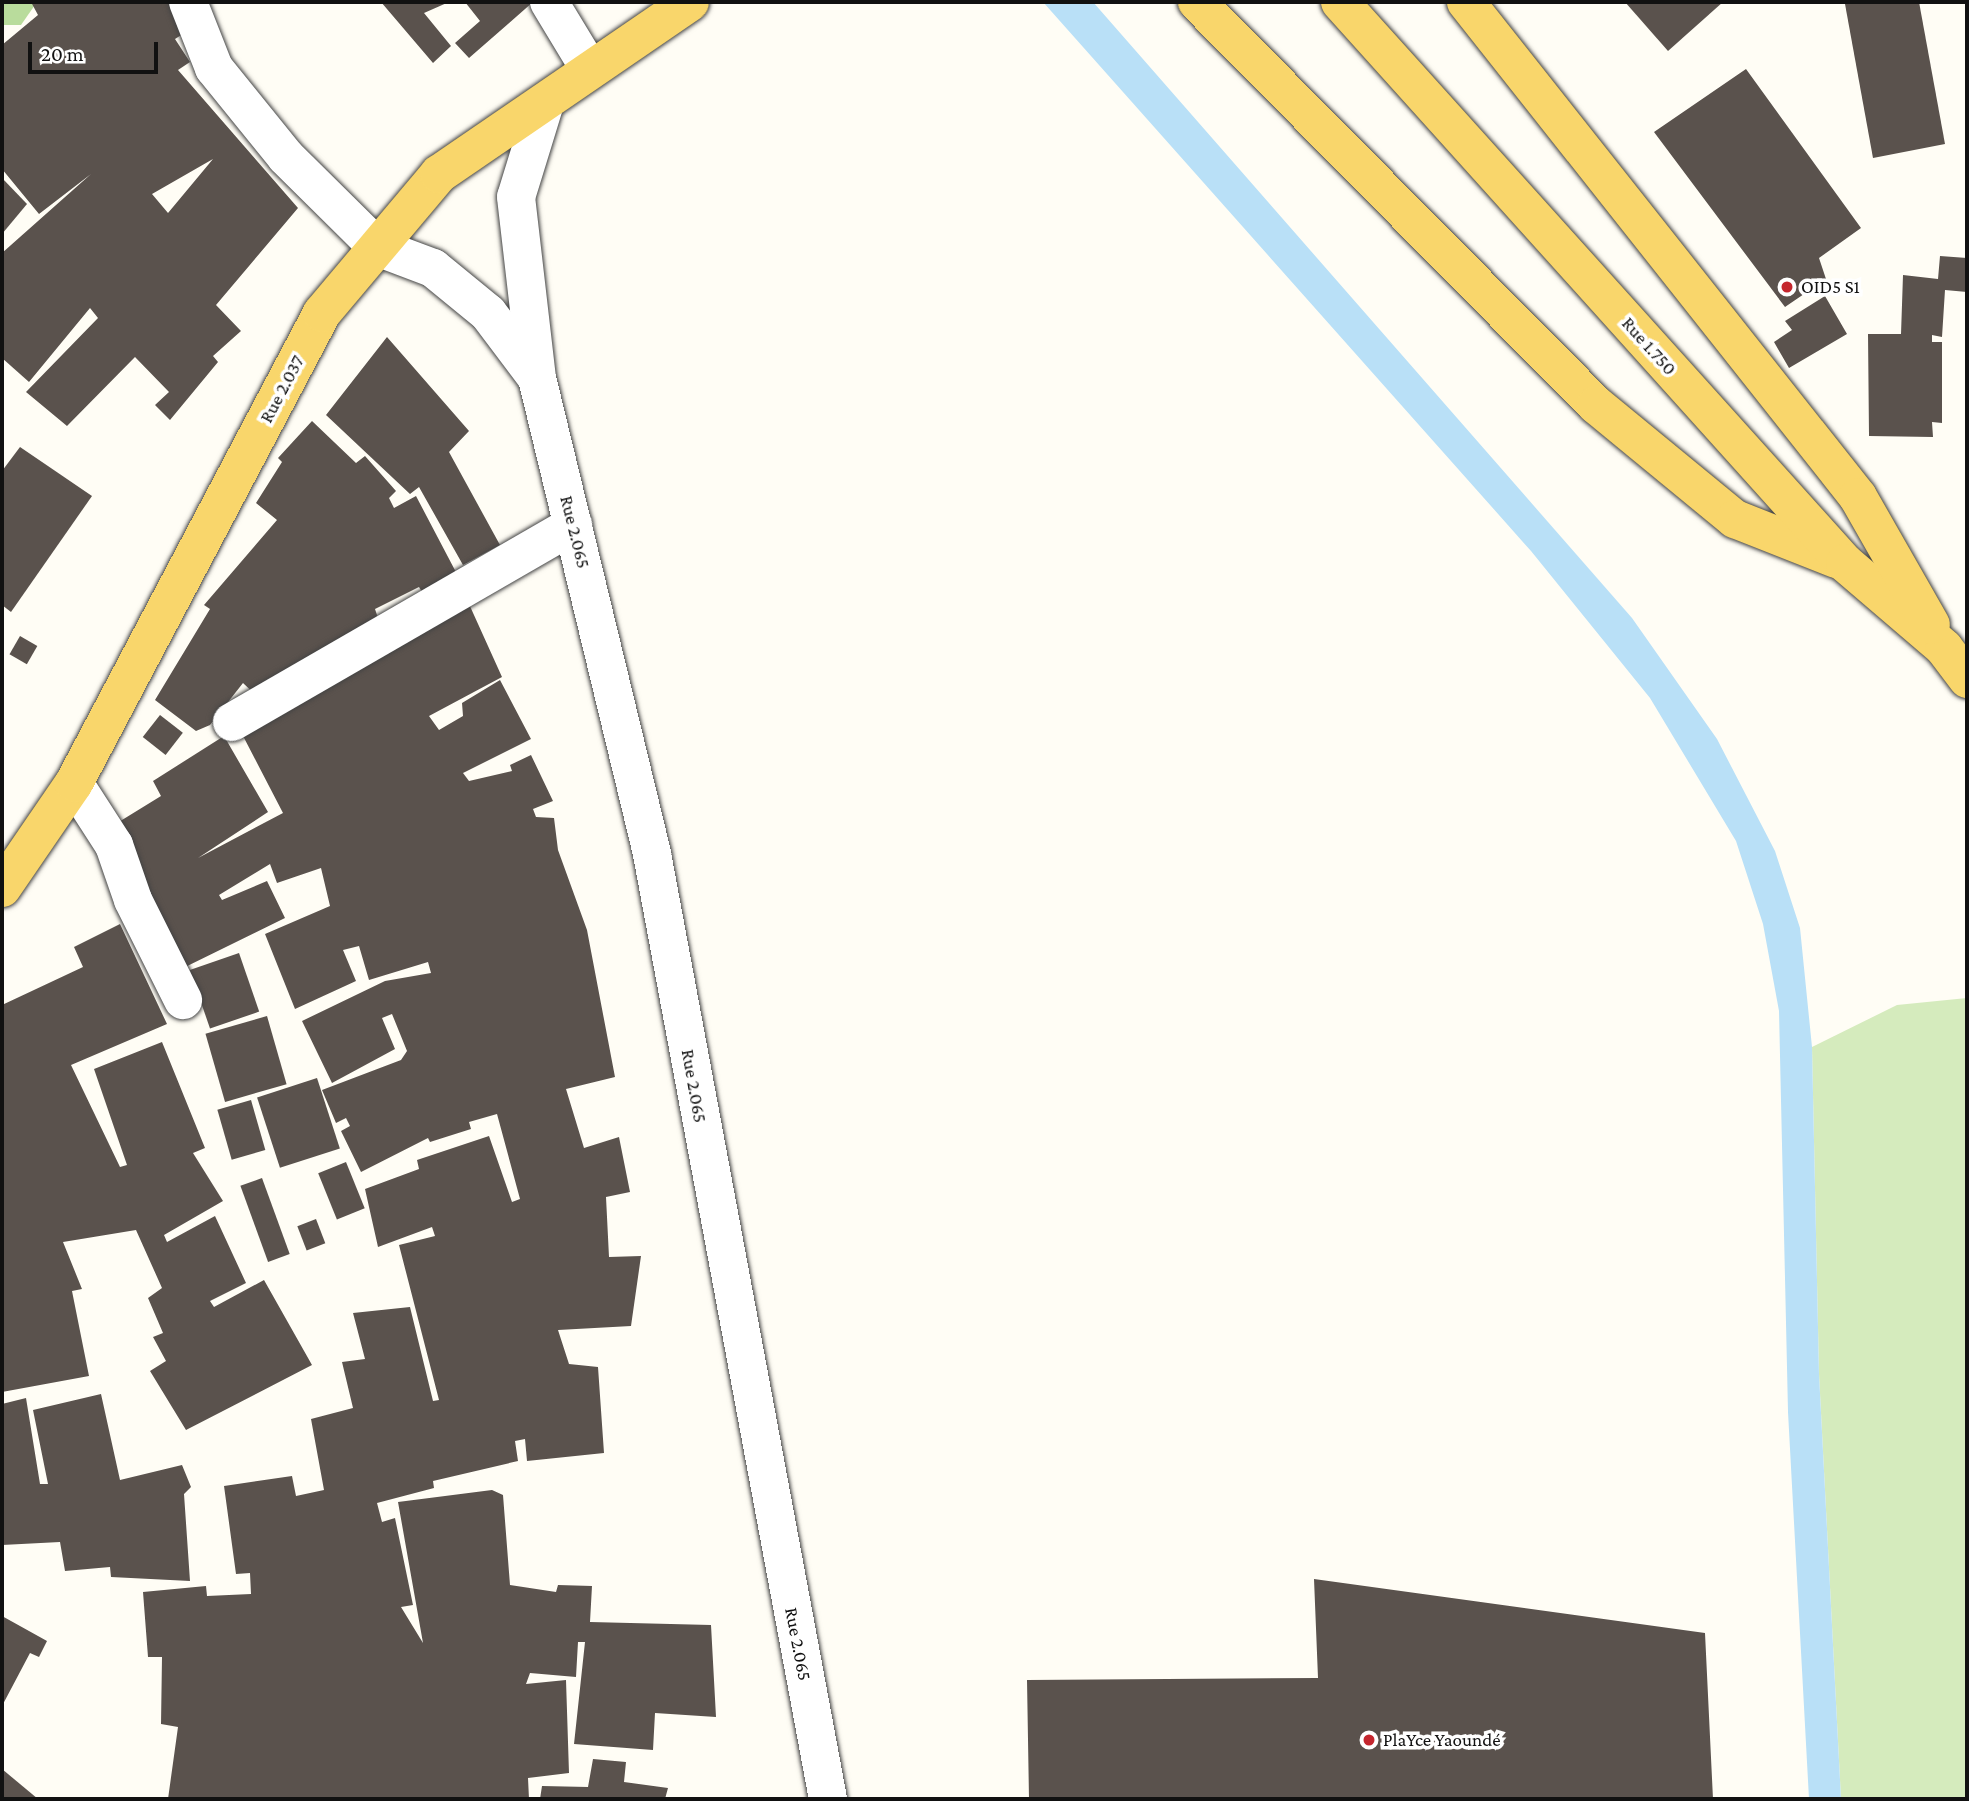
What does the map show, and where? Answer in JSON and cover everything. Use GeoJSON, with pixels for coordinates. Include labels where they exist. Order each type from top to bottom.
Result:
{"type":"FeatureCollection","features":[{"type":"Feature","properties":{"kind":"main road","name":"Rue 2.037"},"geometry":{"type":"LineString","coordinates":[[2,888],[74,783],[322,313],[439,174],[545,103],[589,68],[690,2]]}},
{"type":"Feature","properties":{"kind":"main road"},"geometry":{"type":"LineString","coordinates":[[1197,2],[1596,405],[1735,519],[1845,563]]}},
{"type":"Feature","properties":{"kind":"main road","name":"Rue 1.750"},"geometry":{"type":"LineString","coordinates":[[1340,2],[1845,563],[1944,648],[1967,679]]}},
{"type":"Feature","properties":{"kind":"main road"},"geometry":{"type":"LineString","coordinates":[[1466,2],[1858,497],[1944,648]]}},
{"type":"Feature","properties":{"kind":"street"},"geometry":{"type":"LineString","coordinates":[[188,2],[214,68],[286,157],[377,247]]}},
{"type":"Feature","properties":{"kind":"street"},"geometry":{"type":"LineString","coordinates":[[549,2],[589,68]]}},
{"type":"Feature","properties":{"kind":"street","name":"Rue 2.065"},"geometry":{"type":"LineString","coordinates":[[545,103],[516,197],[537,378],[652,854],[828,1799]]}},
{"type":"Feature","properties":{"kind":"street","name":"Rue 2.065"},"geometry":{"type":"LineString","coordinates":[[377,247],[433,268],[488,313],[537,378]]}},
{"type":"Feature","properties":{"kind":"street"},"geometry":{"type":"LineString","coordinates":[[232,722],[573,525]]}},
{"type":"Feature","properties":{"kind":"street"},"geometry":{"type":"LineString","coordinates":[[74,783],[114,845],[133,900],[183,1000]]}},
{"type":"Feature","properties":{"kind":"green space"},"geometry":{"type":"Polygon","coordinates":[[[2,2],[37,2],[21,25],[2,25],[2,2]]]}},
{"type":"Feature","properties":{"kind":"green space"},"geometry":{"type":"Polygon","coordinates":[[[1967,998],[1967,1799],[1841,1799],[1819,1374],[1812,1047],[1897,1005],[1967,998]]]}},
{"type":"Feature","properties":{"kind":"water"},"geometry":{"type":"Polygon","coordinates":[[[1043,2],[1093,2],[1632,618],[1717,739],[1775,851],[1800,928],[1812,1047],[1819,1374],[1841,1799],[1809,1799],[1788,1412],[1779,1011],[1763,924],[1736,841],[1650,698],[1531,551],[1043,2]]]}},
{"type":"Feature","properties":{"kind":"building"},"geometry":{"type":"Polygon","coordinates":[[[31,2],[172,2],[186,32],[175,39],[190,62],[178,70],[298,208],[216,305],[241,331],[213,356],[218,362],[170,420],[155,405],[169,392],[135,357],[67,426],[26,392],[98,318],[90,308],[29,382],[2,358],[2,253],[91,174],[39,214],[2,169],[2,45],[38,15],[31,2]],[[213,159],[152,194],[168,213],[213,159]]]}},
{"type":"Feature","properties":{"kind":"building"},"geometry":{"type":"Polygon","coordinates":[[[381,2],[449,2],[424,13],[451,46],[433,63],[381,2]]]}},
{"type":"Feature","properties":{"kind":"building"},"geometry":{"type":"Polygon","coordinates":[[[465,2],[533,2],[469,58],[455,43],[480,21],[465,2]]]}},
{"type":"Feature","properties":{"kind":"building"},"geometry":{"type":"Polygon","coordinates":[[[1625,2],[1723,2],[1668,51],[1625,2]]]}},
{"type":"Feature","properties":{"kind":"building"},"geometry":{"type":"Polygon","coordinates":[[[1919,2],[1945,144],[1873,158],[1845,4],[1919,2]]]}},
{"type":"Feature","properties":{"kind":"building"},"geometry":{"type":"Polygon","coordinates":[[[1746,69],[1861,228],[1819,258],[1826,279],[1785,307],[1654,132],[1746,69]]]}},
{"type":"Feature","properties":{"kind":"building"},"geometry":{"type":"Polygon","coordinates":[[[2,178],[27,204],[2,234],[2,178]]]}},
{"type":"Feature","properties":{"kind":"building"},"geometry":{"type":"Polygon","coordinates":[[[1940,256],[1967,258],[1967,292],[1945,290],[1942,337],[1932,335],[1932,342],[1942,342],[1942,423],[1932,422],[1933,437],[1869,436],[1868,334],[1901,334],[1903,275],[1938,279],[1940,256]]]}},
{"type":"Feature","properties":{"kind":"building"},"geometry":{"type":"Polygon","coordinates":[[[1825,296],[1847,334],[1789,368],[1774,342],[1792,330],[1785,321],[1825,296]]]}},
{"type":"Feature","properties":{"kind":"building"},"geometry":{"type":"Polygon","coordinates":[[[387,337],[469,431],[449,452],[500,545],[463,565],[419,487],[410,494],[326,415],[387,337]]]}},
{"type":"Feature","properties":{"kind":"building"},"geometry":{"type":"Polygon","coordinates":[[[312,421],[356,463],[365,456],[396,491],[389,498],[394,508],[416,496],[458,576],[424,595],[419,587],[375,609],[381,627],[258,697],[243,683],[210,725],[196,731],[155,700],[210,609],[204,605],[277,520],[256,503],[282,462],[278,458],[312,421]]]}},
{"type":"Feature","properties":{"kind":"building"},"geometry":{"type":"Polygon","coordinates":[[[20,447],[92,496],[11,612],[2,605],[2,471],[20,447]]]}},
{"type":"Feature","properties":{"kind":"building"},"geometry":{"type":"Polygon","coordinates":[[[469,604],[502,677],[429,716],[439,730],[463,716],[462,703],[500,680],[531,739],[463,773],[469,781],[512,771],[510,765],[531,755],[553,801],[533,809],[536,817],[554,818],[558,850],[587,930],[615,1077],[566,1089],[584,1148],[619,1137],[630,1192],[606,1197],[609,1257],[641,1256],[631,1326],[558,1330],[569,1364],[598,1367],[604,1453],[527,1461],[525,1439],[515,1441],[518,1461],[433,1481],[434,1488],[377,1503],[382,1522],[395,1518],[413,1605],[401,1607],[423,1643],[398,1502],[492,1490],[503,1495],[510,1585],[556,1592],[558,1585],[592,1586],[590,1622],[711,1625],[716,1717],[655,1713],[653,1750],[574,1744],[585,1642],[578,1642],[576,1677],[530,1673],[526,1684],[566,1680],[569,1773],[528,1778],[529,1799],[168,1799],[178,1727],[161,1724],[162,1657],[148,1657],[143,1592],[206,1586],[207,1596],[251,1594],[250,1573],[236,1574],[224,1486],[292,1476],[296,1496],[324,1490],[311,1419],[353,1408],[342,1362],[365,1359],[353,1313],[410,1307],[433,1401],[439,1400],[399,1245],[435,1236],[432,1227],[378,1247],[365,1189],[419,1169],[417,1160],[489,1136],[512,1202],[520,1199],[497,1114],[469,1122],[471,1129],[430,1142],[428,1138],[361,1172],[341,1131],[350,1126],[346,1118],[336,1123],[322,1090],[401,1060],[407,1051],[392,1014],[382,1018],[395,1049],[332,1083],[302,1021],[385,981],[431,973],[428,962],[369,980],[359,946],[343,950],[356,981],[295,1009],[265,934],[330,906],[321,868],[277,883],[270,864],[219,895],[222,900],[267,881],[285,918],[173,973],[109,828],[161,796],[153,781],[224,736],[268,812],[198,858],[283,813],[242,734],[469,604]]]}},
{"type":"Feature","properties":{"kind":"building"},"geometry":{"type":"Polygon","coordinates":[[[20,636],[37,646],[27,664],[10,654],[20,636]]]}},
{"type":"Feature","properties":{"kind":"building"},"geometry":{"type":"Polygon","coordinates":[[[160,715],[183,733],[166,755],[143,737],[160,715]]]}},
{"type":"Feature","properties":{"kind":"building"},"geometry":{"type":"Polygon","coordinates":[[[120,924],[167,1024],[71,1065],[120,1167],[127,1165],[94,1069],[162,1042],[205,1148],[193,1153],[223,1201],[164,1235],[167,1242],[215,1216],[246,1283],[210,1301],[214,1307],[264,1280],[312,1365],[186,1430],[150,1371],[166,1361],[153,1337],[163,1333],[148,1298],[162,1288],[136,1230],[63,1242],[82,1289],[72,1291],[89,1376],[2,1392],[2,1005],[83,967],[74,947],[120,924]]]}},
{"type":"Feature","properties":{"kind":"building"},"geometry":{"type":"Polygon","coordinates":[[[239,953],[259,1012],[210,1029],[190,970],[239,953]]]}},
{"type":"Feature","properties":{"kind":"building"},"geometry":{"type":"Polygon","coordinates":[[[267,1016],[287,1084],[225,1102],[205,1034],[267,1016]]]}},
{"type":"Feature","properties":{"kind":"building"},"geometry":{"type":"Polygon","coordinates":[[[317,1078],[340,1148],[280,1168],[257,1097],[317,1078]]]}},
{"type":"Feature","properties":{"kind":"building"},"geometry":{"type":"Polygon","coordinates":[[[251,1100],[265,1150],[232,1160],[217,1110],[251,1100]]]}},
{"type":"Feature","properties":{"kind":"building"},"geometry":{"type":"Polygon","coordinates":[[[346,1162],[365,1208],[337,1220],[318,1173],[346,1162]]]}},
{"type":"Feature","properties":{"kind":"building"},"geometry":{"type":"Polygon","coordinates":[[[262,1178],[290,1254],[268,1262],[240,1186],[262,1178]]]}},
{"type":"Feature","properties":{"kind":"building"},"geometry":{"type":"Polygon","coordinates":[[[316,1219],[325,1243],[307,1250],[297,1226],[316,1219]]]}},
{"type":"Feature","properties":{"kind":"building"},"geometry":{"type":"Polygon","coordinates":[[[101,1394],[120,1480],[182,1465],[191,1487],[184,1494],[190,1581],[111,1577],[110,1567],[65,1571],[60,1542],[2,1545],[2,1404],[26,1398],[40,1484],[48,1484],[33,1410],[101,1394]]]}},
{"type":"Feature","properties":{"kind":"building","name":"PlaYce Yaoundé"},"geometry":{"type":"Polygon","coordinates":[[[1314,1579],[1705,1633],[1713,1799],[1029,1799],[1027,1680],[1318,1678],[1314,1579]]]}},
{"type":"Feature","properties":{"kind":"building"},"geometry":{"type":"Polygon","coordinates":[[[2,1616],[47,1641],[39,1657],[30,1653],[2,1706],[2,1616]]]}},
{"type":"Feature","properties":{"kind":"building"},"geometry":{"type":"Polygon","coordinates":[[[593,1759],[626,1762],[624,1782],[668,1788],[665,1799],[540,1799],[542,1786],[588,1787],[593,1759]]]}},
{"type":"Feature","properties":{"kind":"building"},"geometry":{"type":"Polygon","coordinates":[[[2,1769],[38,1799],[2,1799],[2,1769]]]}},
{"type":"Feature","properties":{"kind":"place","name":"OID5 S1"},"geometry":{"type":"Point","coordinates":[1787,287]}},
{"type":"Feature","properties":{"kind":"place","name":"PlaYce Yaoundé"},"geometry":{"type":"Point","coordinates":[1369,1740]}}]}
